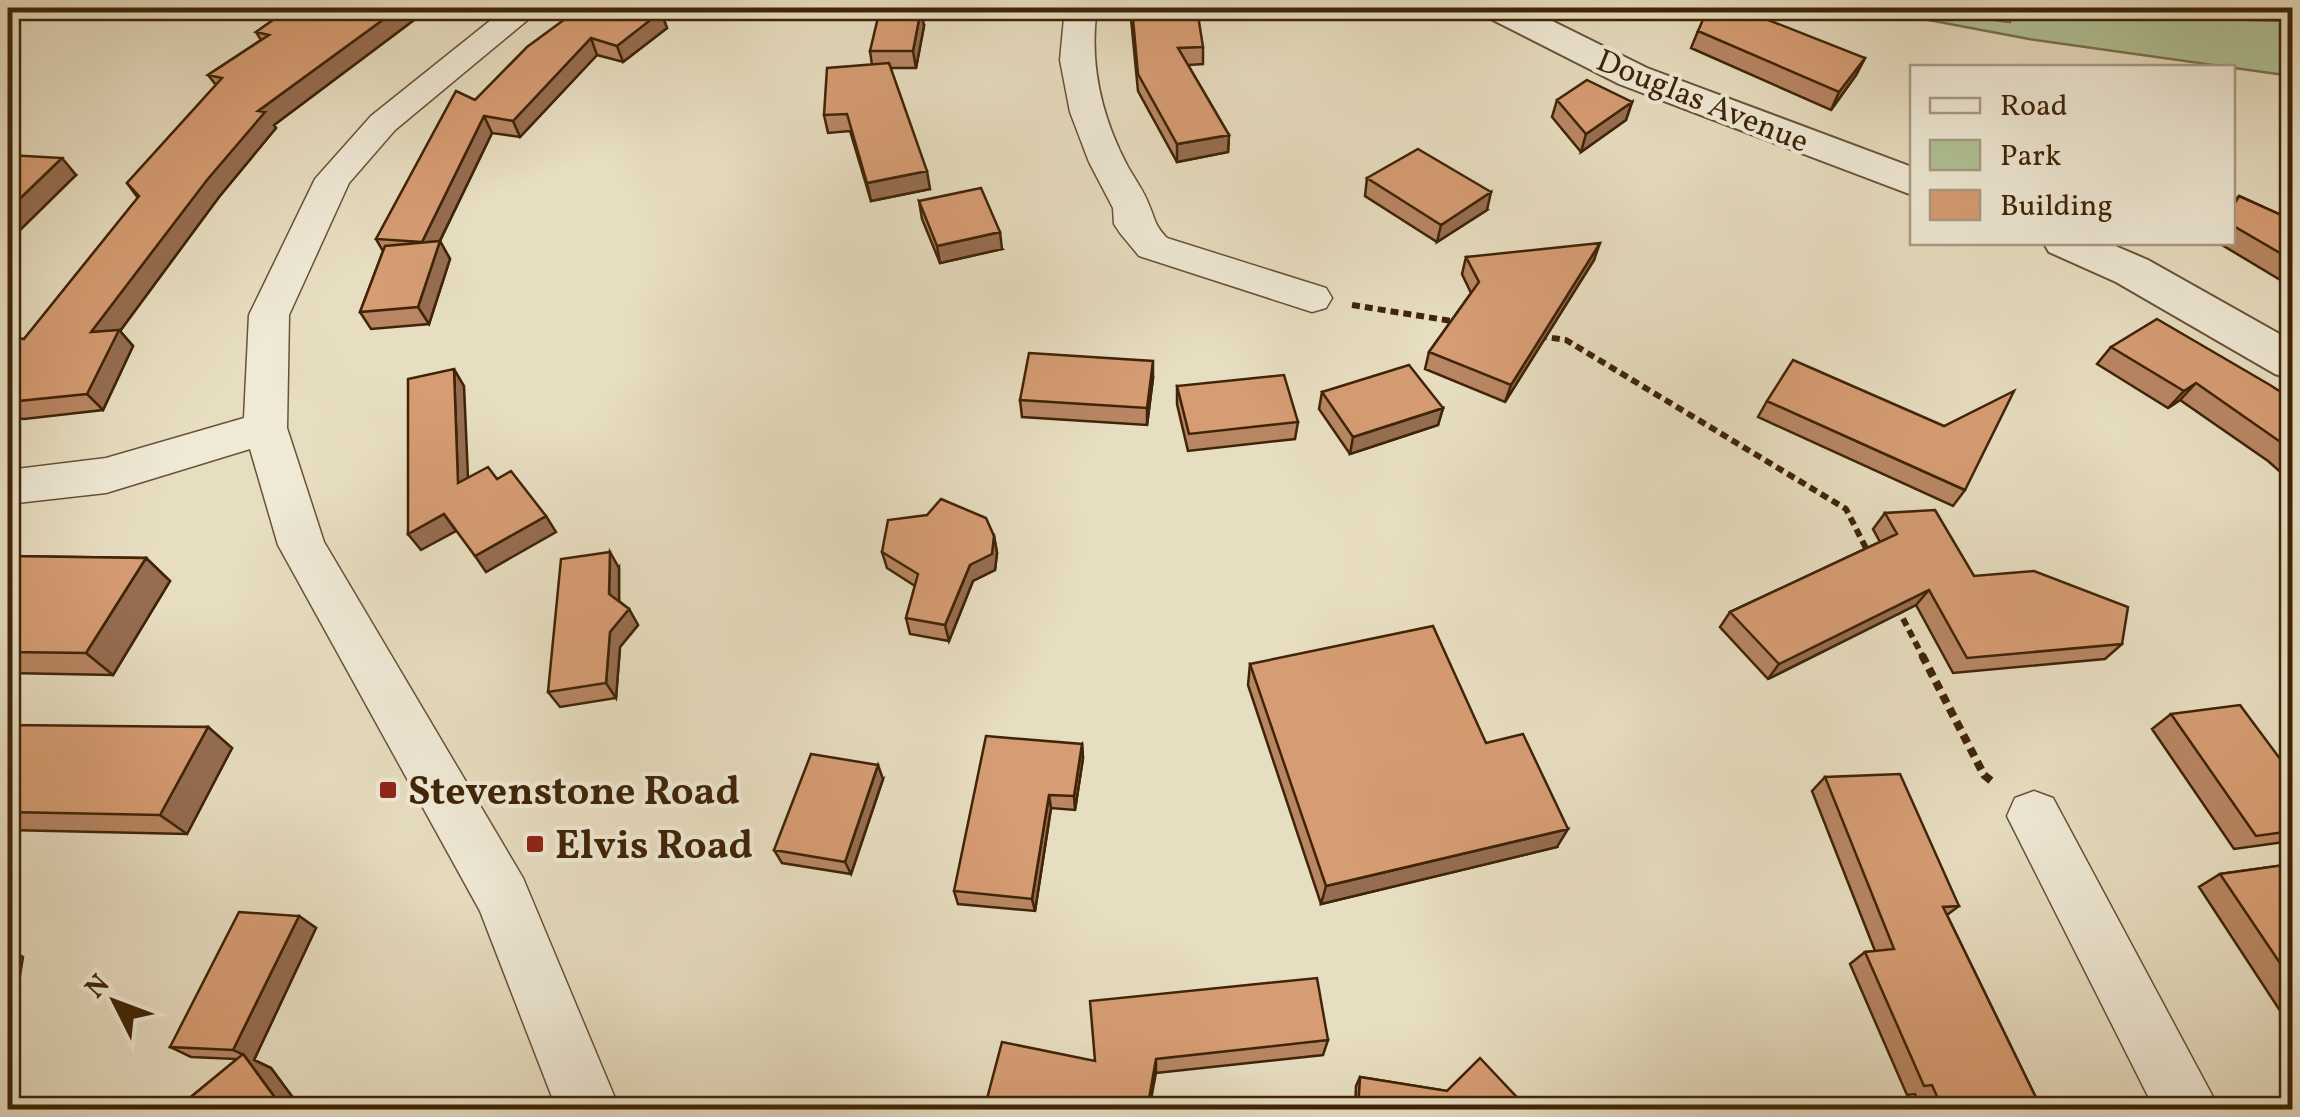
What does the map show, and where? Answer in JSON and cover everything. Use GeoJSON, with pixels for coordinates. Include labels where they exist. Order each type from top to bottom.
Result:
{"type":"FeatureCollection","features":[{"type":"Feature","properties":{"kind":"street"},"geometry":{"type":"LineString","coordinates":[[526,8],[476,43],[382,123],[333,179],[269,316],[265,428],[302,544],[504,897],[589,1110]]}},
{"type":"Feature","properties":{"kind":"street"},"geometry":{"type":"LineString","coordinates":[[1081,8],[1077,25],[1084,112],[1132,208],[1133,224],[1153,248],[1312,298]]}},
{"type":"Feature","properties":{"kind":"street","name":"Douglas Avenue"},"geometry":{"type":"LineString","coordinates":[[1498,8],[1633,76],[1910,181]]}},
{"type":"Feature","properties":{"kind":"street"},"geometry":{"type":"LineString","coordinates":[[2072,245],[2132,271],[2292,362]]}},
{"type":"Feature","properties":{"kind":"street"},"geometry":{"type":"LineString","coordinates":[[8,487],[52,487],[157,462],[265,428]]}},
{"type":"Feature","properties":{"kind":"street"},"geometry":{"type":"LineString","coordinates":[[2034,816],[2189,1110]]}},
{"type":"Feature","properties":{"kind":"path"},"geometry":{"type":"LineString","coordinates":[[1312,298],[1476,325]]}},
{"type":"Feature","properties":{"kind":"path"},"geometry":{"type":"LineString","coordinates":[[1530,334],[1566,340],[1846,509],[1874,562]]}},
{"type":"Feature","properties":{"kind":"path"},"geometry":{"type":"LineString","coordinates":[[1892,598],[1984,775],[2034,816]]}},
{"type":"Feature","properties":{"kind":"green space"},"geometry":{"type":"Polygon","coordinates":[[[1865,8],[1977,8],[1980,18],[2010,22],[2011,8],[2141,8],[2144,12],[2190,16],[2186,8],[2239,8],[2249,20],[2289,21],[2277,8],[2292,8],[2292,76],[2235,65],[2029,39],[1865,8]]]}},
{"type":"Feature","properties":{"kind":"building"},"geometry":{"type":"Polygon","coordinates":[[[290,8],[399,8],[258,111],[265,112],[207,180],[91,332],[119,330],[87,394],[8,402],[8,338],[24,339],[139,196],[127,183],[222,78],[208,75],[269,35],[256,32],[290,8]]]}},
{"type":"Feature","properties":{"kind":"building"},"geometry":{"type":"Polygon","coordinates":[[[580,8],[662,11],[617,46],[591,38],[513,121],[484,116],[422,242],[376,239],[456,91],[475,100],[527,47],[580,8]]]}},
{"type":"Feature","properties":{"kind":"building"},"geometry":{"type":"Polygon","coordinates":[[[1132,8],[1185,8],[1198,15],[1203,47],[1178,48],[1229,135],[1177,144],[1138,74],[1132,8]]]}},
{"type":"Feature","properties":{"kind":"building"},"geometry":{"type":"Polygon","coordinates":[[[1708,8],[1738,8],[1865,58],[1839,92],[1698,31],[1708,8]]]}},
{"type":"Feature","properties":{"kind":"building"},"geometry":{"type":"Polygon","coordinates":[[[880,9],[921,9],[913,51],[870,51],[880,9]]]}},
{"type":"Feature","properties":{"kind":"building"},"geometry":{"type":"Polygon","coordinates":[[[889,63],[927,171],[867,183],[847,114],[824,115],[827,68],[889,63]]]}},
{"type":"Feature","properties":{"kind":"building"},"geometry":{"type":"Polygon","coordinates":[[[1587,80],[1632,102],[1586,134],[1557,100],[1587,80]]]}},
{"type":"Feature","properties":{"kind":"building"},"geometry":{"type":"Polygon","coordinates":[[[1418,149],[1491,192],[1441,225],[1367,178],[1418,149]]]}},
{"type":"Feature","properties":{"kind":"building"},"geometry":{"type":"Polygon","coordinates":[[[8,155],[62,158],[8,210],[8,155]]]}},
{"type":"Feature","properties":{"kind":"building"},"geometry":{"type":"Polygon","coordinates":[[[981,188],[1000,232],[937,246],[919,201],[981,188]]]}},
{"type":"Feature","properties":{"kind":"building"},"geometry":{"type":"Polygon","coordinates":[[[2239,196],[2292,220],[2292,260],[2235,227],[2235,203],[2239,196]]]}},
{"type":"Feature","properties":{"kind":"building"},"geometry":{"type":"Polygon","coordinates":[[[440,241],[418,307],[360,312],[385,246],[440,241]]]}},
{"type":"Feature","properties":{"kind":"building"},"geometry":{"type":"Polygon","coordinates":[[[1600,243],[1511,385],[1429,352],[1479,282],[1466,257],[1600,243]]]}},
{"type":"Feature","properties":{"kind":"building"},"geometry":{"type":"Polygon","coordinates":[[[2157,319],[2292,399],[2292,450],[2196,383],[2184,391],[2111,347],[2157,319]]]}},
{"type":"Feature","properties":{"kind":"building"},"geometry":{"type":"Polygon","coordinates":[[[1029,353],[1153,361],[1147,408],[1020,400],[1029,353]]]}},
{"type":"Feature","properties":{"kind":"building"},"geometry":{"type":"Polygon","coordinates":[[[1793,360],[1944,426],[2014,391],[1965,490],[1767,401],[1793,360]]]}},
{"type":"Feature","properties":{"kind":"building"},"geometry":{"type":"Polygon","coordinates":[[[1409,365],[1443,408],[1353,437],[1322,392],[1409,365]]]}},
{"type":"Feature","properties":{"kind":"building"},"geometry":{"type":"Polygon","coordinates":[[[454,369],[458,483],[488,467],[497,479],[511,471],[546,516],[475,556],[444,514],[408,534],[408,379],[454,369]]]}},
{"type":"Feature","properties":{"kind":"building"},"geometry":{"type":"Polygon","coordinates":[[[1284,375],[1298,422],[1189,434],[1177,386],[1284,375]]]}},
{"type":"Feature","properties":{"kind":"building"},"geometry":{"type":"Polygon","coordinates":[[[941,499],[986,518],[994,536],[992,554],[970,565],[945,625],[906,618],[918,574],[882,552],[888,520],[927,515],[941,499]]]}},
{"type":"Feature","properties":{"kind":"building"},"geometry":{"type":"Polygon","coordinates":[[[1935,510],[1974,576],[2034,571],[2128,607],[2122,644],[1967,658],[1929,590],[1779,664],[1730,612],[1897,534],[1885,513],[1935,510]]]}},
{"type":"Feature","properties":{"kind":"building"},"geometry":{"type":"Polygon","coordinates":[[[610,552],[609,594],[629,609],[610,632],[606,683],[548,692],[561,559],[610,552]]]}},
{"type":"Feature","properties":{"kind":"building"},"geometry":{"type":"Polygon","coordinates":[[[8,556],[146,558],[86,653],[8,652],[8,556]]]}},
{"type":"Feature","properties":{"kind":"building"},"geometry":{"type":"Polygon","coordinates":[[[1433,626],[1486,743],[1523,734],[1568,829],[1326,886],[1250,664],[1433,626]]]}},
{"type":"Feature","properties":{"kind":"building"},"geometry":{"type":"Polygon","coordinates":[[[2240,705],[2292,775],[2292,831],[2256,836],[2171,714],[2240,705]]]}},
{"type":"Feature","properties":{"kind":"building"},"geometry":{"type":"Polygon","coordinates":[[[10,725],[208,727],[160,815],[8,812],[10,725]]]}},
{"type":"Feature","properties":{"kind":"building"},"geometry":{"type":"Polygon","coordinates":[[[986,736],[1082,744],[1074,796],[1049,795],[1032,899],[954,891],[986,736]]]}},
{"type":"Feature","properties":{"kind":"building"},"geometry":{"type":"Polygon","coordinates":[[[811,754],[878,765],[845,862],[774,850],[811,754]]]}},
{"type":"Feature","properties":{"kind":"building"},"geometry":{"type":"Polygon","coordinates":[[[1900,774],[1959,906],[1943,907],[2042,1110],[1943,1110],[1932,1085],[1924,1086],[1865,952],[1894,949],[1825,777],[1900,774]]]}},
{"type":"Feature","properties":{"kind":"building"},"geometry":{"type":"Polygon","coordinates":[[[2292,864],[2292,981],[2220,874],[2292,864]]]}},
{"type":"Feature","properties":{"kind":"building"},"geometry":{"type":"Polygon","coordinates":[[[239,912],[299,916],[233,1050],[170,1047],[239,912]]]}},
{"type":"Feature","properties":{"kind":"building"},"geometry":{"type":"Polygon","coordinates":[[[1317,978],[1328,1040],[1156,1059],[1147,1110],[984,1110],[1002,1042],[1095,1061],[1090,1001],[1317,978]]]}},
{"type":"Feature","properties":{"kind":"building"},"geometry":{"type":"Polygon","coordinates":[[[243,1054],[284,1110],[175,1110],[243,1054]]]}},
{"type":"Feature","properties":{"kind":"building"},"geometry":{"type":"Polygon","coordinates":[[[1480,1058],[1529,1110],[1358,1110],[1360,1077],[1447,1091],[1480,1058]]]}},
{"type":"Feature","properties":{"kind":"place","name":"Stevenstone Road"},"geometry":{"type":"Point","coordinates":[388,790]}},
{"type":"Feature","properties":{"kind":"place","name":"Elvis Road"},"geometry":{"type":"Point","coordinates":[535,844]}}]}
